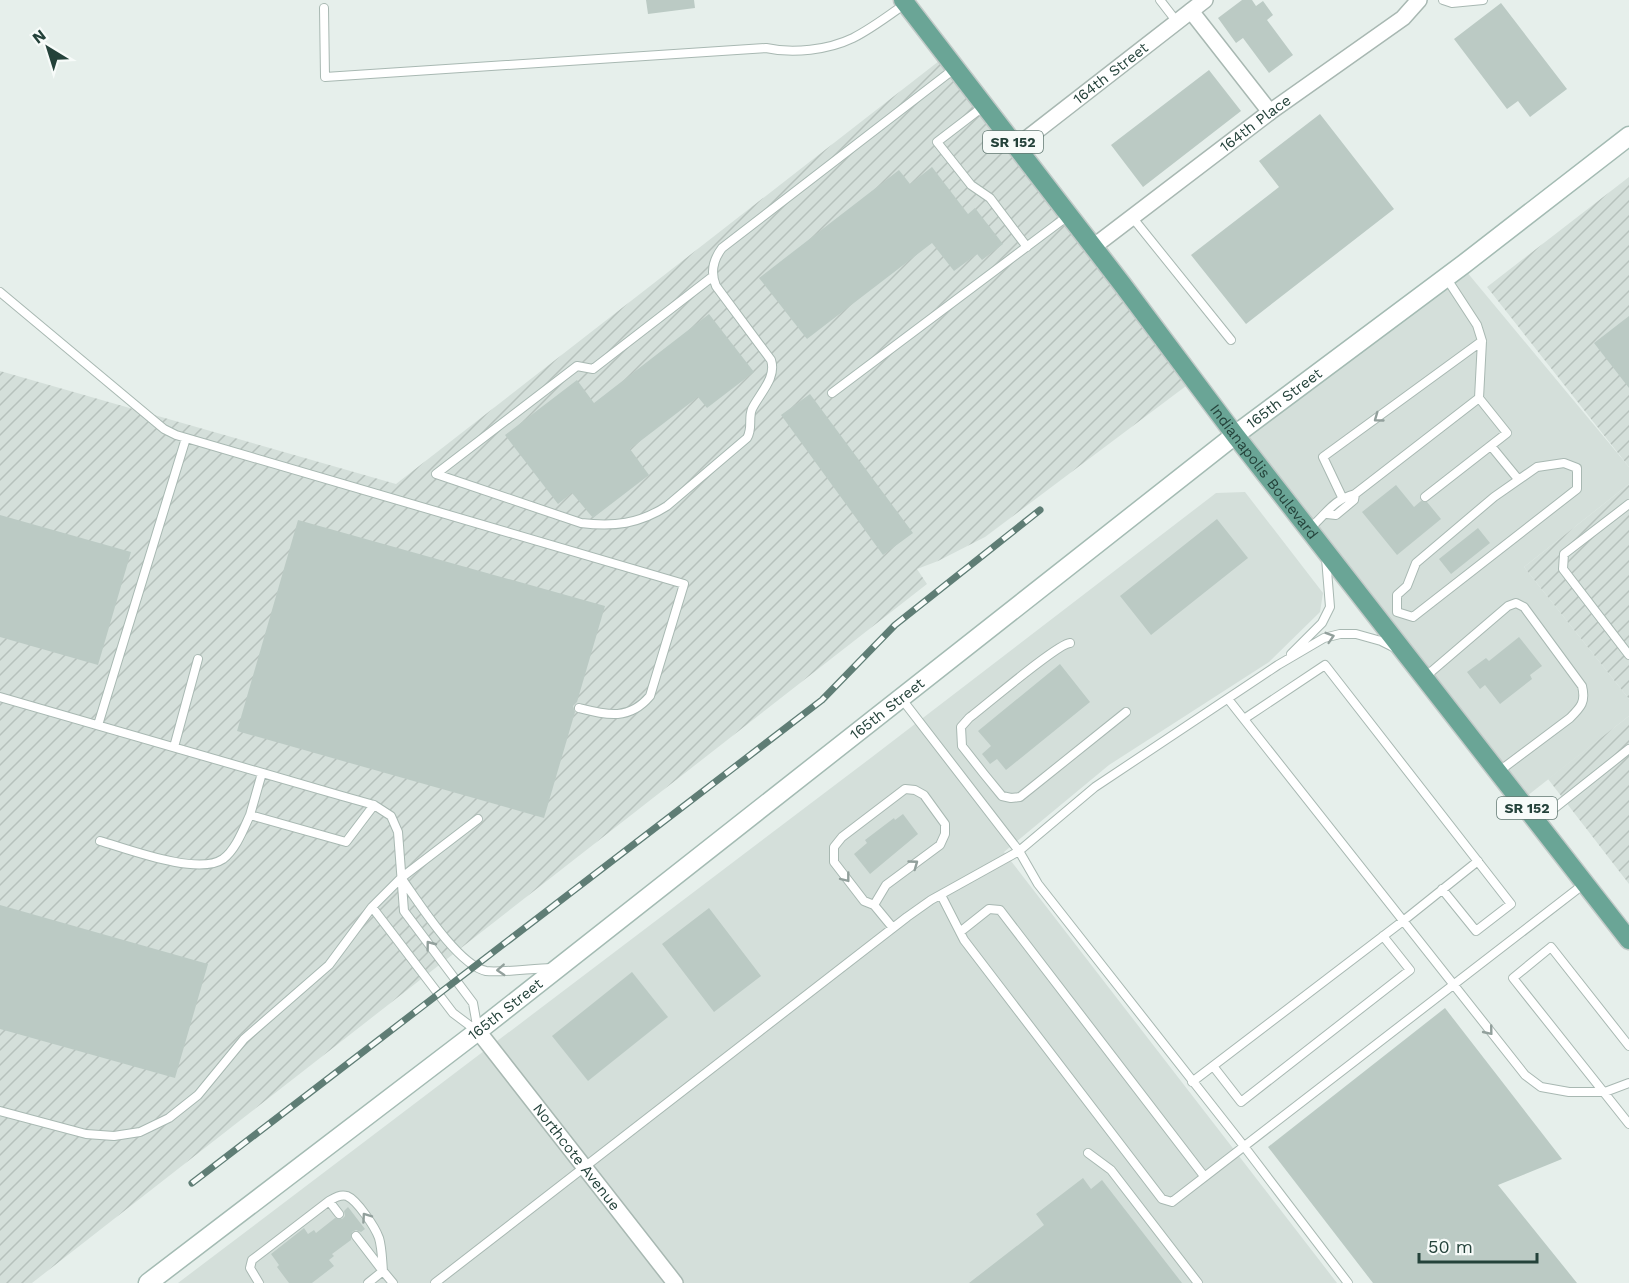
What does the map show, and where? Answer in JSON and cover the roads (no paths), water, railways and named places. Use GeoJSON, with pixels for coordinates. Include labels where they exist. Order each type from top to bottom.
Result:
{"type":"FeatureCollection","features":[{"type":"Feature","properties":{"kind":"main road","name":"Indianapolis Boulevard"},"geometry":{"type":"LineString","coordinates":[[905,2],[1309,530],[1325,550],[1390,617],[1407,654],[1629,940]]}},
{"type":"Feature","properties":{"kind":"main road","name":"165th Street"},"geometry":{"type":"LineString","coordinates":[[148,1283],[478,1031],[1235,435],[1629,136]]}},
{"type":"Feature","properties":{"kind":"street","name":"164th Street"},"geometry":{"type":"LineString","coordinates":[[1016,147],[1205,0]]}},
{"type":"Feature","properties":{"kind":"street","name":"164th Place"},"geometry":{"type":"LineString","coordinates":[[1093,247],[1270,112],[1403,18],[1419,0]]}},
{"type":"Feature","properties":{"kind":"street"},"geometry":{"type":"LineString","coordinates":[[1191,11],[1270,112]]}},
{"type":"Feature","properties":{"kind":"street","name":"Northcote Avenue"},"geometry":{"type":"LineString","coordinates":[[478,1031],[675,1283]]}},
{"type":"Feature","properties":{"kind":"lane"},"geometry":{"type":"LineString","coordinates":[[1160,0],[1177,22]]}},
{"type":"Feature","properties":{"kind":"lane"},"geometry":{"type":"LineString","coordinates":[[1443,0],[1452,3],[1483,0]]}},
{"type":"Feature","properties":{"kind":"lane"},"geometry":{"type":"LineString","coordinates":[[324,8],[325,77],[766,48],[783,52],[841,42],[864,32],[905,2]]}},
{"type":"Feature","properties":{"kind":"lane"},"geometry":{"type":"LineString","coordinates":[[712,277],[593,369],[577,366],[436,474],[581,523],[605,526],[624,524],[654,514],[667,506],[747,438],[751,430],[751,412],[772,374],[771,360],[716,286],[712,277],[714,264],[722,248],[955,68]]}},
{"type":"Feature","properties":{"kind":"lane"},"geometry":{"type":"LineString","coordinates":[[984,106],[937,142],[971,185],[990,198],[1027,247]]}},
{"type":"Feature","properties":{"kind":"lane"},"geometry":{"type":"LineString","coordinates":[[832,393],[1069,215]]}},
{"type":"Feature","properties":{"kind":"lane"},"geometry":{"type":"LineString","coordinates":[[1132,217],[1231,340]]}},
{"type":"Feature","properties":{"kind":"lane"},"geometry":{"type":"LineString","coordinates":[[1425,497],[1507,433],[1479,398],[1482,341],[1476,325],[1446,277]]}},
{"type":"Feature","properties":{"kind":"lane"},"geometry":{"type":"LineString","coordinates":[[0,292],[164,429],[186,438],[684,584],[650,696],[633,711],[621,714],[605,714],[579,708]]}},
{"type":"Feature","properties":{"kind":"lane"},"geometry":{"type":"LineString","coordinates":[[1342,497],[1323,457],[1482,341]]}},
{"type":"Feature","properties":{"kind":"lane"},"geometry":{"type":"LineString","coordinates":[[1309,530],[1342,497],[1355,494],[1479,398]]}},
{"type":"Feature","properties":{"kind":"lane"},"geometry":{"type":"LineString","coordinates":[[98,725],[186,438]]}},
{"type":"Feature","properties":{"kind":"lane"},"geometry":{"type":"LineString","coordinates":[[1491,446],[1518,479]]}},
{"type":"Feature","properties":{"kind":"lane"},"geometry":{"type":"LineString","coordinates":[[1564,463],[1577,468],[1577,489],[1413,617],[1390,617],[1397,595],[1407,586],[1416,563],[1518,479],[1537,466],[1564,463]]}},
{"type":"Feature","properties":{"kind":"lane"},"geometry":{"type":"LineString","coordinates":[[1327,514],[1336,514],[1354,500],[1355,494]]}},
{"type":"Feature","properties":{"kind":"lane"},"geometry":{"type":"LineString","coordinates":[[1629,504],[1564,554],[1563,569],[1629,655]]}},
{"type":"Feature","properties":{"kind":"lane"},"geometry":{"type":"LineString","coordinates":[[1278,665],[1322,623],[1330,607],[1325,550]]}},
{"type":"Feature","properties":{"kind":"lane"},"geometry":{"type":"LineString","coordinates":[[1425,677],[1508,606],[1516,603],[1524,607],[1582,686],[1585,698],[1570,718],[1498,771]]}},
{"type":"Feature","properties":{"kind":"lane"},"geometry":{"type":"LineString","coordinates":[[435,1283],[892,928],[941,895],[1019,851],[1095,787],[1278,665],[1324,638],[1340,634],[1356,634],[1407,654]]}},
{"type":"Feature","properties":{"kind":"lane"},"geometry":{"type":"LineString","coordinates":[[1070,643],[1064,643],[969,718],[961,727],[962,746],[1002,796],[1020,797],[1126,712]]}},
{"type":"Feature","properties":{"kind":"lane"},"geometry":{"type":"LineString","coordinates":[[174,747],[198,659]]}},
{"type":"Feature","properties":{"kind":"lane"},"geometry":{"type":"LineString","coordinates":[[1244,719],[1325,665],[1511,904],[1476,931],[1442,890]]}},
{"type":"Feature","properties":{"kind":"lane"},"geometry":{"type":"LineString","coordinates":[[0,697],[374,805],[391,816],[395,824],[404,911],[473,1003],[478,1031]]}},
{"type":"Feature","properties":{"kind":"lane"},"geometry":{"type":"LineString","coordinates":[[901,698],[1019,851],[1038,884],[1348,1283]]}},
{"type":"Feature","properties":{"kind":"lane"},"geometry":{"type":"LineString","coordinates":[[1228,699],[1525,1075],[1541,1087],[1569,1092],[1605,1092],[1629,1083]]}},
{"type":"Feature","properties":{"kind":"lane"},"geometry":{"type":"LineString","coordinates":[[1537,822],[1629,749]]}},
{"type":"Feature","properties":{"kind":"lane"},"geometry":{"type":"LineString","coordinates":[[100,841],[182,863],[198,866],[211,864],[223,858],[231,850],[250,815],[262,773]]}},
{"type":"Feature","properties":{"kind":"lane"},"geometry":{"type":"LineString","coordinates":[[874,905],[886,885],[940,845],[945,834],[945,824],[924,795],[915,790],[905,789],[842,837],[834,847],[834,862],[864,901],[874,905],[892,928]]}},
{"type":"Feature","properties":{"kind":"lane"},"geometry":{"type":"LineString","coordinates":[[250,815],[346,842],[374,805]]}},
{"type":"Feature","properties":{"kind":"lane"},"geometry":{"type":"LineString","coordinates":[[0,1111],[86,1134],[114,1136],[140,1132],[169,1118],[198,1095],[244,1039],[329,965],[372,907],[401,878],[478,819]]}},
{"type":"Feature","properties":{"kind":"lane"},"geometry":{"type":"LineString","coordinates":[[1192,1082],[1478,861]]}},
{"type":"Feature","properties":{"kind":"lane"},"geometry":{"type":"LineString","coordinates":[[401,878],[455,950],[475,966],[487,971],[560,967]]}},
{"type":"Feature","properties":{"kind":"lane"},"geometry":{"type":"LineString","coordinates":[[941,895],[960,932],[1162,1199],[1172,1202],[1585,883]]}},
{"type":"Feature","properties":{"kind":"lane"},"geometry":{"type":"LineString","coordinates":[[372,907],[453,1013],[478,1031]]}},
{"type":"Feature","properties":{"kind":"lane"},"geometry":{"type":"LineString","coordinates":[[960,932],[989,909],[1000,910],[1204,1176]]}},
{"type":"Feature","properties":{"kind":"lane"},"geometry":{"type":"LineString","coordinates":[[1213,1066],[1241,1102],[1410,970],[1383,936]]}},
{"type":"Feature","properties":{"kind":"lane"},"geometry":{"type":"LineString","coordinates":[[1629,1046],[1551,947],[1513,978],[1629,1124]]}},
{"type":"Feature","properties":{"kind":"lane"},"geometry":{"type":"LineString","coordinates":[[1088,1153],[1110,1170],[1198,1283]]}},
{"type":"Feature","properties":{"kind":"lane"},"geometry":{"type":"LineString","coordinates":[[259,1283],[250,1268],[252,1260],[334,1197],[348,1196],[359,1207],[378,1237],[383,1271]]}},
{"type":"Feature","properties":{"kind":"lane"},"geometry":{"type":"LineString","coordinates":[[329,1201],[339,1214]]}},
{"type":"Feature","properties":{"kind":"lane"},"geometry":{"type":"LineString","coordinates":[[356,1236],[393,1283]]}},
{"type":"Feature","properties":{"kind":"lane"},"geometry":{"type":"LineString","coordinates":[[368,1283],[383,1271]]}},
{"type":"Feature","properties":{"kind":"railway"},"geometry":{"type":"LineString","coordinates":[[192,1183],[822,700],[895,625],[1040,510]]}}]}
